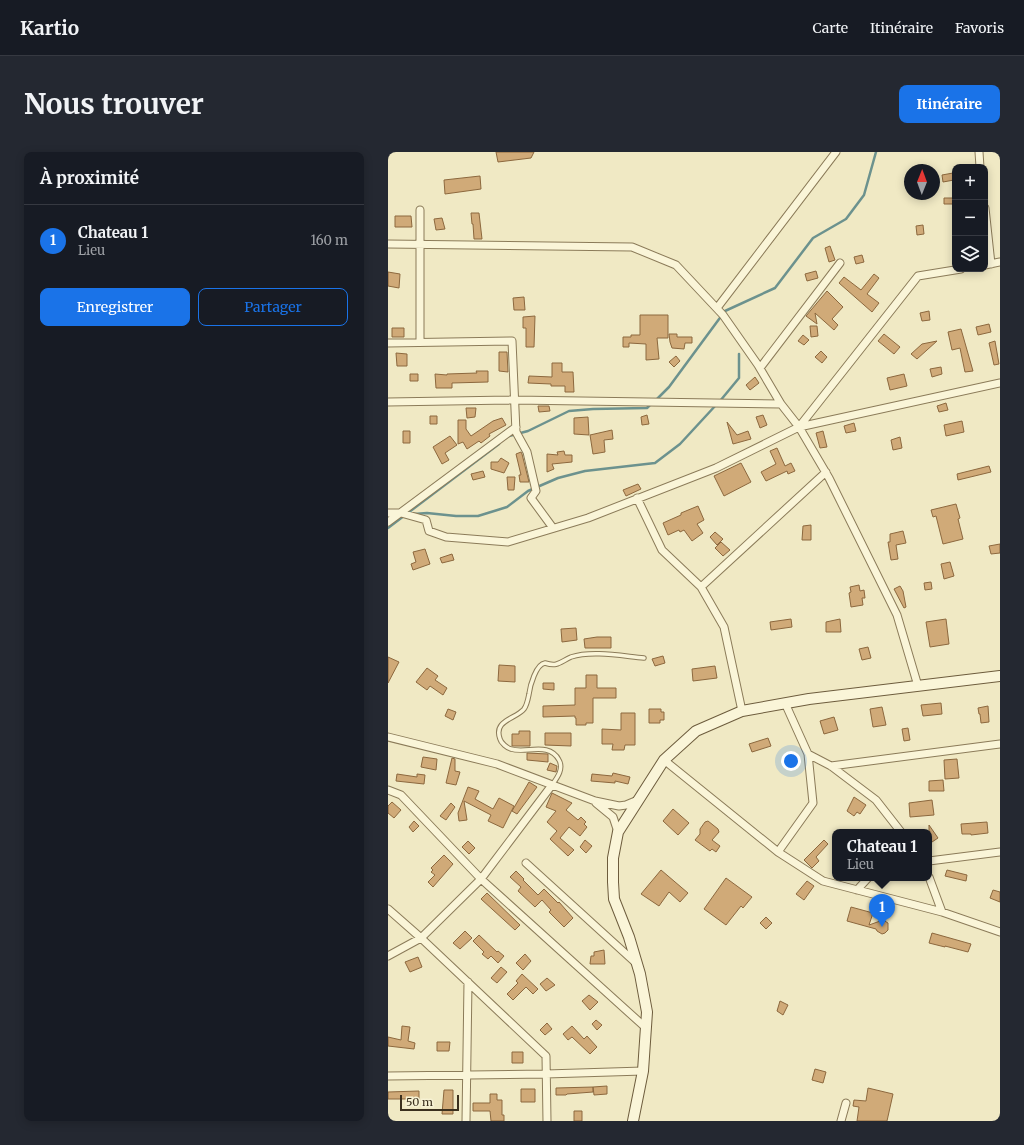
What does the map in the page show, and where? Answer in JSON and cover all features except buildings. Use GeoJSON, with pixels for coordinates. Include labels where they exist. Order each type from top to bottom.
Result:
{"type":"FeatureCollection","features":[{"type":"Feature","properties":{"kind":"street"},"geometry":{"type":"LineString","coordinates":[[717,308],[836,152]]}},
{"type":"Feature","properties":{"kind":"street"},"geometry":{"type":"LineString","coordinates":[[979,152],[980,164]]}},
{"type":"Feature","properties":{"kind":"street"},"geometry":{"type":"LineString","coordinates":[[420,210],[420,342]]}},
{"type":"Feature","properties":{"kind":"street"},"geometry":{"type":"LineString","coordinates":[[388,244],[632,247],[676,265],[723,314],[760,368],[781,404],[799,427],[826,472],[897,615],[918,686]]}},
{"type":"Feature","properties":{"kind":"street"},"geometry":{"type":"LineString","coordinates":[[988,264],[1000,262]]}},
{"type":"Feature","properties":{"kind":"street"},"geometry":{"type":"LineString","coordinates":[[760,368],[840,263]]}},
{"type":"Feature","properties":{"kind":"street"},"geometry":{"type":"LineString","coordinates":[[799,427],[918,276],[952,270]]}},
{"type":"Feature","properties":{"kind":"street"},"geometry":{"type":"LineString","coordinates":[[388,342],[512,341],[516,432],[528,452],[536,491],[530,498],[553,528]]}},
{"type":"Feature","properties":{"kind":"street"},"geometry":{"type":"LineString","coordinates":[[388,513],[401,513],[426,520],[429,531],[446,537],[508,542],[588,518],[716,468],[799,427],[1000,383]]}},
{"type":"Feature","properties":{"kind":"street"},"geometry":{"type":"LineString","coordinates":[[388,402],[515,400],[781,404]]}},
{"type":"Feature","properties":{"kind":"street"},"geometry":{"type":"LineString","coordinates":[[388,522],[516,427]]}},
{"type":"Feature","properties":{"kind":"street"},"geometry":{"type":"LineString","coordinates":[[701,587],[826,472]]}},
{"type":"Feature","properties":{"kind":"street"},"geometry":{"type":"LineString","coordinates":[[637,498],[662,550],[701,587],[724,627],[742,711]]}},
{"type":"Feature","properties":{"kind":"street"},"geometry":{"type":"LineString","coordinates":[[633,1121],[644,1071],[647,1012],[643,987],[629,937],[614,899],[613,865],[618,832],[664,760],[696,731],[742,711],[809,699],[1000,676]]}},
{"type":"Feature","properties":{"kind":"street"},"geometry":{"type":"LineString","coordinates":[[778,852],[813,803],[808,754],[785,703]]}},
{"type":"Feature","properties":{"kind":"street"},"geometry":{"type":"LineString","coordinates":[[388,737],[497,764],[595,801],[619,806],[638,800]]}},
{"type":"Feature","properties":{"kind":"street"},"geometry":{"type":"LineString","coordinates":[[831,766],[1000,744]]}},
{"type":"Feature","properties":{"kind":"street"},"geometry":{"type":"LineString","coordinates":[[808,754],[831,766],[876,800],[899,829]]}},
{"type":"Feature","properties":{"kind":"street"},"geometry":{"type":"LineString","coordinates":[[664,760],[778,852],[823,881],[942,912],[1000,932]]}},
{"type":"Feature","properties":{"kind":"street"},"geometry":{"type":"LineString","coordinates":[[388,956],[421,938],[481,880],[552,785]]}},
{"type":"Feature","properties":{"kind":"street"},"geometry":{"type":"LineString","coordinates":[[388,790],[401,795],[481,880],[646,1028]]}},
{"type":"Feature","properties":{"kind":"street"},"geometry":{"type":"LineString","coordinates":[[595,801],[613,817],[618,832]]}},
{"type":"Feature","properties":{"kind":"street"},"geometry":{"type":"LineString","coordinates":[[932,861],[1000,852]]}},
{"type":"Feature","properties":{"kind":"street"},"geometry":{"type":"LineString","coordinates":[[526,863],[637,965]]}},
{"type":"Feature","properties":{"kind":"street"},"geometry":{"type":"LineString","coordinates":[[857,890],[865,881]]}},
{"type":"Feature","properties":{"kind":"street"},"geometry":{"type":"LineString","coordinates":[[930,881],[942,912]]}},
{"type":"Feature","properties":{"kind":"street"},"geometry":{"type":"LineString","coordinates":[[388,909],[421,938],[546,1056],[548,1121]]}},
{"type":"Feature","properties":{"kind":"street"},"geometry":{"type":"LineString","coordinates":[[466,1121],[468,982]]}},
{"type":"Feature","properties":{"kind":"street"},"geometry":{"type":"LineString","coordinates":[[388,1076],[644,1071]]}},
{"type":"Feature","properties":{"kind":"street"},"geometry":{"type":"LineString","coordinates":[[842,1121],[846,1103]]}},
{"type":"Feature","properties":{"kind":"lane"},"geometry":{"type":"LineString","coordinates":[[552,785],[561,769],[561,764],[558,758],[544,749],[511,749],[500,741],[499,734],[500,727],[506,721],[523,710],[526,705],[533,679],[540,665],[545,663],[551,665],[562,663],[571,658],[586,654],[644,658]]}},
{"type":"Feature","properties":{"kind":"waterway"},"geometry":{"type":"LineString","coordinates":[[655,401],[669,387],[725,311],[775,288],[813,238],[846,219],[864,195],[876,152]]}},
{"type":"Feature","properties":{"kind":"waterway"},"geometry":{"type":"LineString","coordinates":[[720,401],[739,378],[739,354]]}},
{"type":"Feature","properties":{"kind":"waterway"},"geometry":{"type":"LineString","coordinates":[[509,436],[528,431],[569,411],[647,408],[651,404]]}},
{"type":"Feature","properties":{"kind":"waterway"},"geometry":{"type":"LineString","coordinates":[[414,514],[427,513],[456,516],[478,516],[507,507],[528,491],[558,478],[585,471],[655,463],[680,444],[716,405]]}},
{"type":"Feature","properties":{"kind":"waterway"},"geometry":{"type":"LineString","coordinates":[[388,528],[499,444]]}},
{"type":"Feature","properties":{"kind":"place","name":"Chateau 1"},"geometry":{"type":"Point","coordinates":[882,927]}}]}
